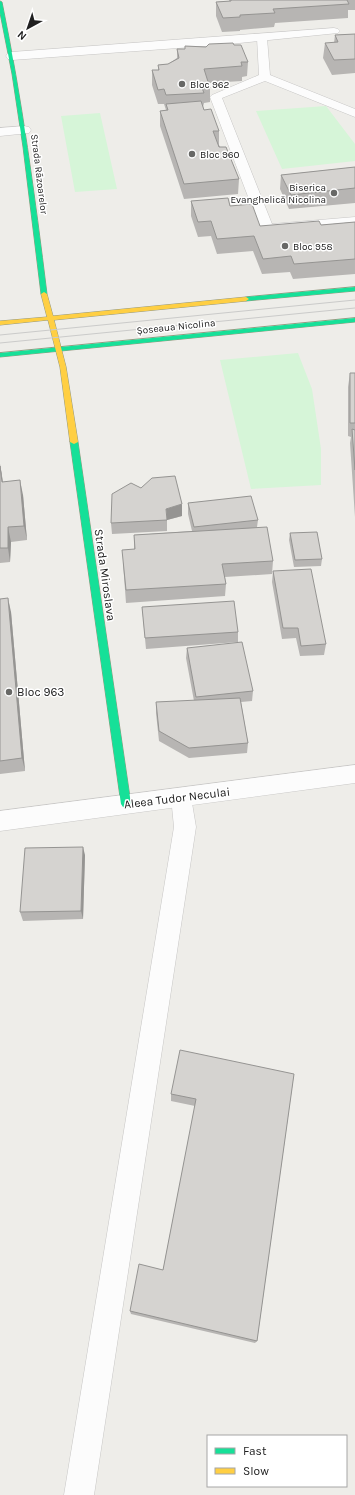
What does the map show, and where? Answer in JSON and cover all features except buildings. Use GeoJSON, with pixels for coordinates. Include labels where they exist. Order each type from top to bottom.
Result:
{"type":"FeatureCollection","features":[{"type":"Feature","properties":{"kind":"street","name":"Strada Răzoarelor"},"geometry":{"type":"LineString","coordinates":[[0,2],[12,56],[24,130],[45,302],[58,349]]}},
{"type":"Feature","properties":{"kind":"street"},"geometry":{"type":"LineString","coordinates":[[12,56],[262,38],[334,31]]}},
{"type":"Feature","properties":{"kind":"street"},"geometry":{"type":"LineString","coordinates":[[0,132],[24,130]]}},
{"type":"Feature","properties":{"kind":"street","name":"Șoseaua Nicolina"},"geometry":{"type":"LineString","coordinates":[[0,323],[355,289]]}},
{"type":"Feature","properties":{"kind":"street","name":"Șoseaua Nicolina"},"geometry":{"type":"LineString","coordinates":[[0,355],[355,320]]}},
{"type":"Feature","properties":{"kind":"street","name":"Strada Miroslava"},"geometry":{"type":"LineString","coordinates":[[58,349],[64,374],[126,804]]}},
{"type":"Feature","properties":{"kind":"street","name":"Aleea Tudor Neculai"},"geometry":{"type":"LineString","coordinates":[[0,822],[355,774]]}},
{"type":"Feature","properties":{"kind":"lane"},"geometry":{"type":"LineString","coordinates":[[262,38],[265,77]]}},
{"type":"Feature","properties":{"kind":"lane"},"geometry":{"type":"LineString","coordinates":[[355,113],[265,77],[216,97],[267,228],[355,221]]}},
{"type":"Feature","properties":{"kind":"lane"},"geometry":{"type":"LineString","coordinates":[[79,1495],[185,827],[181,797]]}},
{"type":"Feature","properties":{"kind":"green space"},"geometry":{"type":"Polygon","coordinates":[[[326,106],[355,144],[355,161],[282,169],[256,111],[326,106]]]}},
{"type":"Feature","properties":{"kind":"green space"},"geometry":{"type":"Polygon","coordinates":[[[100,113],[117,189],[75,192],[61,116],[100,113]]]}},
{"type":"Feature","properties":{"kind":"green space"},"geometry":{"type":"Polygon","coordinates":[[[298,353],[312,389],[321,449],[321,485],[251,489],[220,360],[298,353]]]}},
{"type":"Feature","properties":{"kind":"tram line"},"geometry":{"type":"LineString","coordinates":[[0,335],[355,300]]}},
{"type":"Feature","properties":{"kind":"tram line"},"geometry":{"type":"LineString","coordinates":[[0,343],[355,308]]}},
{"type":"Feature","properties":{"kind":"traffic: fast"},"geometry":{"type":"LineString","coordinates":[[0,2],[20,111],[44,294]]}},
{"type":"Feature","properties":{"kind":"traffic: fast"},"geometry":{"type":"LineString","coordinates":[[246,299],[355,289]]}},
{"type":"Feature","properties":{"kind":"traffic: fast"},"geometry":{"type":"LineString","coordinates":[[0,355],[355,320]]}},
{"type":"Feature","properties":{"kind":"traffic: fast"},"geometry":{"type":"LineString","coordinates":[[74,442],[126,804]]}},
{"type":"Feature","properties":{"kind":"traffic: slow"},"geometry":{"type":"LineString","coordinates":[[44,294],[63,367],[74,442]]}},
{"type":"Feature","properties":{"kind":"traffic: slow"},"geometry":{"type":"LineString","coordinates":[[0,323],[246,299]]}},
{"type":"Feature","properties":{"kind":"place","name":"Bloc 962"},"geometry":{"type":"Point","coordinates":[182,84]}},
{"type":"Feature","properties":{"kind":"place","name":"Bloc 960"},"geometry":{"type":"Point","coordinates":[192,154]}},
{"type":"Feature","properties":{"kind":"place","name":"Biserica Evanghelică Nicolina"},"geometry":{"type":"Point","coordinates":[334,193]}},
{"type":"Feature","properties":{"kind":"place","name":"Bloc 958"},"geometry":{"type":"Point","coordinates":[285,246]}},
{"type":"Feature","properties":{"kind":"place","name":"Bloc 963"},"geometry":{"type":"Point","coordinates":[9,692]}}]}
